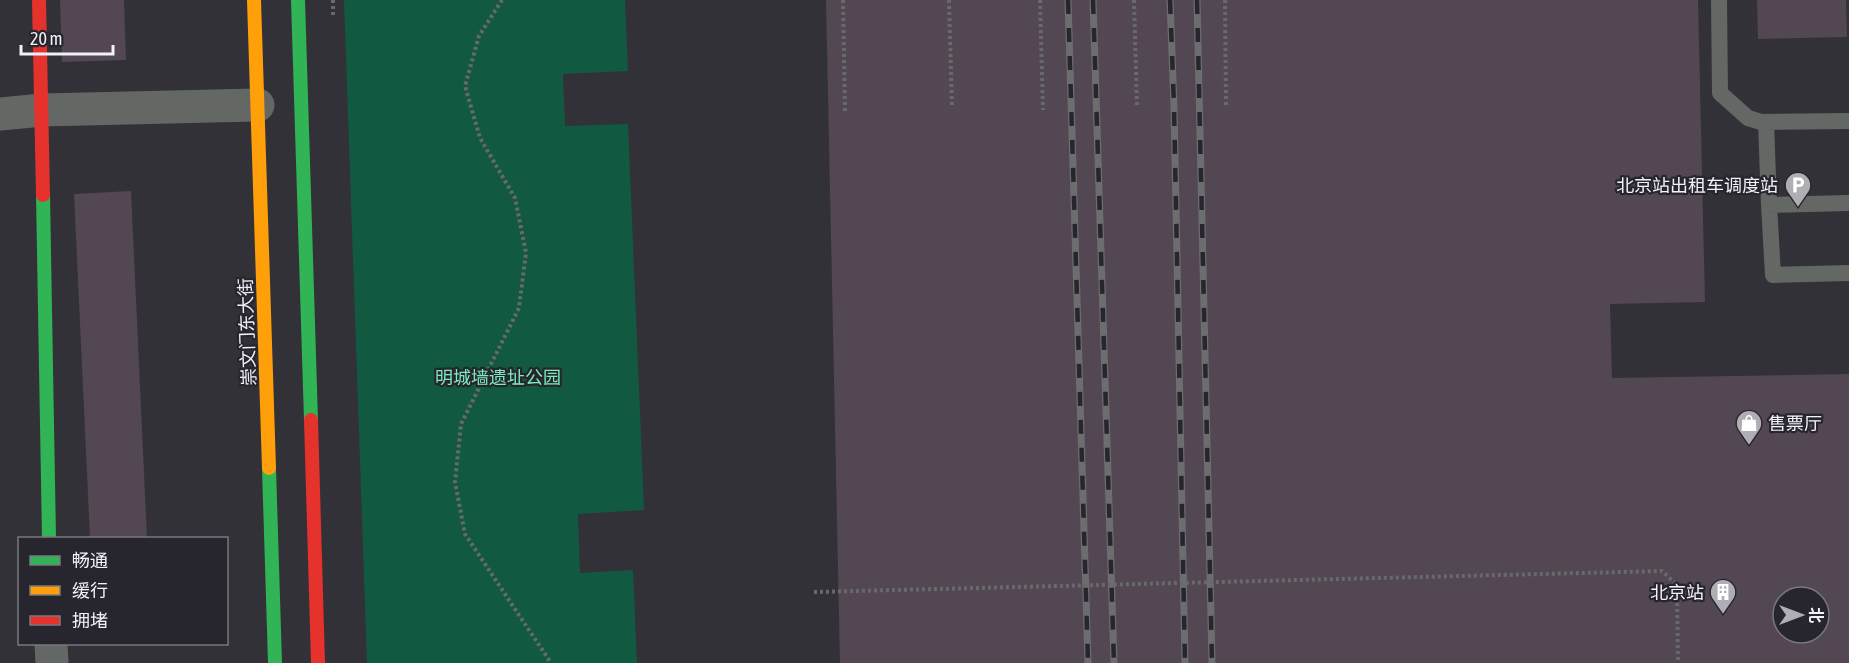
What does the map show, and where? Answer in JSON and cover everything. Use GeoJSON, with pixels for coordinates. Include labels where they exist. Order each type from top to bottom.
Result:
{"type":"FeatureCollection","features":[{"type":"Feature","properties":{"kind":"main road"},"geometry":{"type":"LineString","coordinates":[[39,0],[49,537]]}},
{"type":"Feature","properties":{"kind":"main road","name":"崇文门东大街"},"geometry":{"type":"LineString","coordinates":[[254,0],[275,663]]}},
{"type":"Feature","properties":{"kind":"main road"},"geometry":{"type":"LineString","coordinates":[[298,0],[318,663]]}},
{"type":"Feature","properties":{"kind":"street"},"geometry":{"type":"LineString","coordinates":[[0,114],[42,110],[258,105]]}},
{"type":"Feature","properties":{"kind":"street"},"geometry":{"type":"LineString","coordinates":[[51,645],[51,663]]}},
{"type":"Feature","properties":{"kind":"lane"},"geometry":{"type":"LineString","coordinates":[[1719,0],[1720,93],[1748,118],[1766,122],[1849,121]]}},
{"type":"Feature","properties":{"kind":"lane"},"geometry":{"type":"LineString","coordinates":[[1766,122],[1773,275],[1849,273]]}},
{"type":"Feature","properties":{"kind":"lane"},"geometry":{"type":"LineString","coordinates":[[1769,205],[1849,203]]}},
{"type":"Feature","properties":{"kind":"path"},"geometry":{"type":"LineString","coordinates":[[333,0],[333,17]]}},
{"type":"Feature","properties":{"kind":"path"},"geometry":{"type":"LineString","coordinates":[[502,0],[479,36],[465,86],[480,138],[515,198],[526,253],[519,308],[461,423],[454,482],[465,534],[551,663]]}},
{"type":"Feature","properties":{"kind":"path"},"geometry":{"type":"LineString","coordinates":[[843,0],[844,111]]}},
{"type":"Feature","properties":{"kind":"path"},"geometry":{"type":"LineString","coordinates":[[949,0],[952,107]]}},
{"type":"Feature","properties":{"kind":"path"},"geometry":{"type":"LineString","coordinates":[[1040,0],[1043,110]]}},
{"type":"Feature","properties":{"kind":"path"},"geometry":{"type":"LineString","coordinates":[[1134,0],[1137,107]]}},
{"type":"Feature","properties":{"kind":"path"},"geometry":{"type":"LineString","coordinates":[[1225,0],[1226,106]]}},
{"type":"Feature","properties":{"kind":"path"},"geometry":{"type":"LineString","coordinates":[[814,592],[1662,571],[1677,585],[1678,663]]}},
{"type":"Feature","properties":{"kind":"green space","name":"明城墙遗址公园"},"geometry":{"type":"Polygon","coordinates":[[[344,0],[625,0],[628,71],[563,74],[565,126],[628,124],[644,510],[578,514],[580,573],[633,570],[637,663],[367,663],[344,0]]]}},
{"type":"Feature","properties":{"kind":"building"},"geometry":{"type":"Polygon","coordinates":[[[60,0],[124,0],[126,60],[62,62],[60,0]]]}},
{"type":"Feature","properties":{"kind":"building"},"geometry":{"type":"Polygon","coordinates":[[[826,0],[1698,0],[1705,302],[1610,304],[1612,378],[1849,374],[1849,663],[840,663],[826,0]]]}},
{"type":"Feature","properties":{"kind":"building"},"geometry":{"type":"Polygon","coordinates":[[[1757,0],[1846,0],[1847,37],[1758,39],[1757,0]]]}},
{"type":"Feature","properties":{"kind":"building"},"geometry":{"type":"Polygon","coordinates":[[[131,191],[147,537],[90,537],[74,194],[131,191]]]}},
{"type":"Feature","properties":{"kind":"railway"},"geometry":{"type":"LineString","coordinates":[[1068,0],[1088,663]]}},
{"type":"Feature","properties":{"kind":"railway"},"geometry":{"type":"LineString","coordinates":[[1093,0],[1114,663]]}},
{"type":"Feature","properties":{"kind":"railway"},"geometry":{"type":"LineString","coordinates":[[1170,0],[1185,663]]}},
{"type":"Feature","properties":{"kind":"railway"},"geometry":{"type":"LineString","coordinates":[[1197,0],[1212,663]]}},
{"type":"Feature","properties":{"kind":"traffic: fast"},"geometry":{"type":"LineString","coordinates":[[298,0],[311,420]]}},
{"type":"Feature","properties":{"kind":"traffic: fast"},"geometry":{"type":"LineString","coordinates":[[43,195],[49,537]]}},
{"type":"Feature","properties":{"kind":"traffic: fast"},"geometry":{"type":"LineString","coordinates":[[269,468],[275,663]]}},
{"type":"Feature","properties":{"kind":"traffic: slow"},"geometry":{"type":"LineString","coordinates":[[254,0],[269,468]]}},
{"type":"Feature","properties":{"kind":"traffic: jam"},"geometry":{"type":"LineString","coordinates":[[39,0],[43,195]]}},
{"type":"Feature","properties":{"kind":"traffic: jam"},"geometry":{"type":"LineString","coordinates":[[311,420],[318,663]]}},
{"type":"Feature","properties":{"kind":"place","name":"北京站出租车调度站"},"geometry":{"type":"Point","coordinates":[1798,208]}},
{"type":"Feature","properties":{"kind":"place","name":"售票厅"},"geometry":{"type":"Point","coordinates":[1749,446]}},
{"type":"Feature","properties":{"kind":"place","name":"北京站"},"geometry":{"type":"Point","coordinates":[1723,615]}}]}
